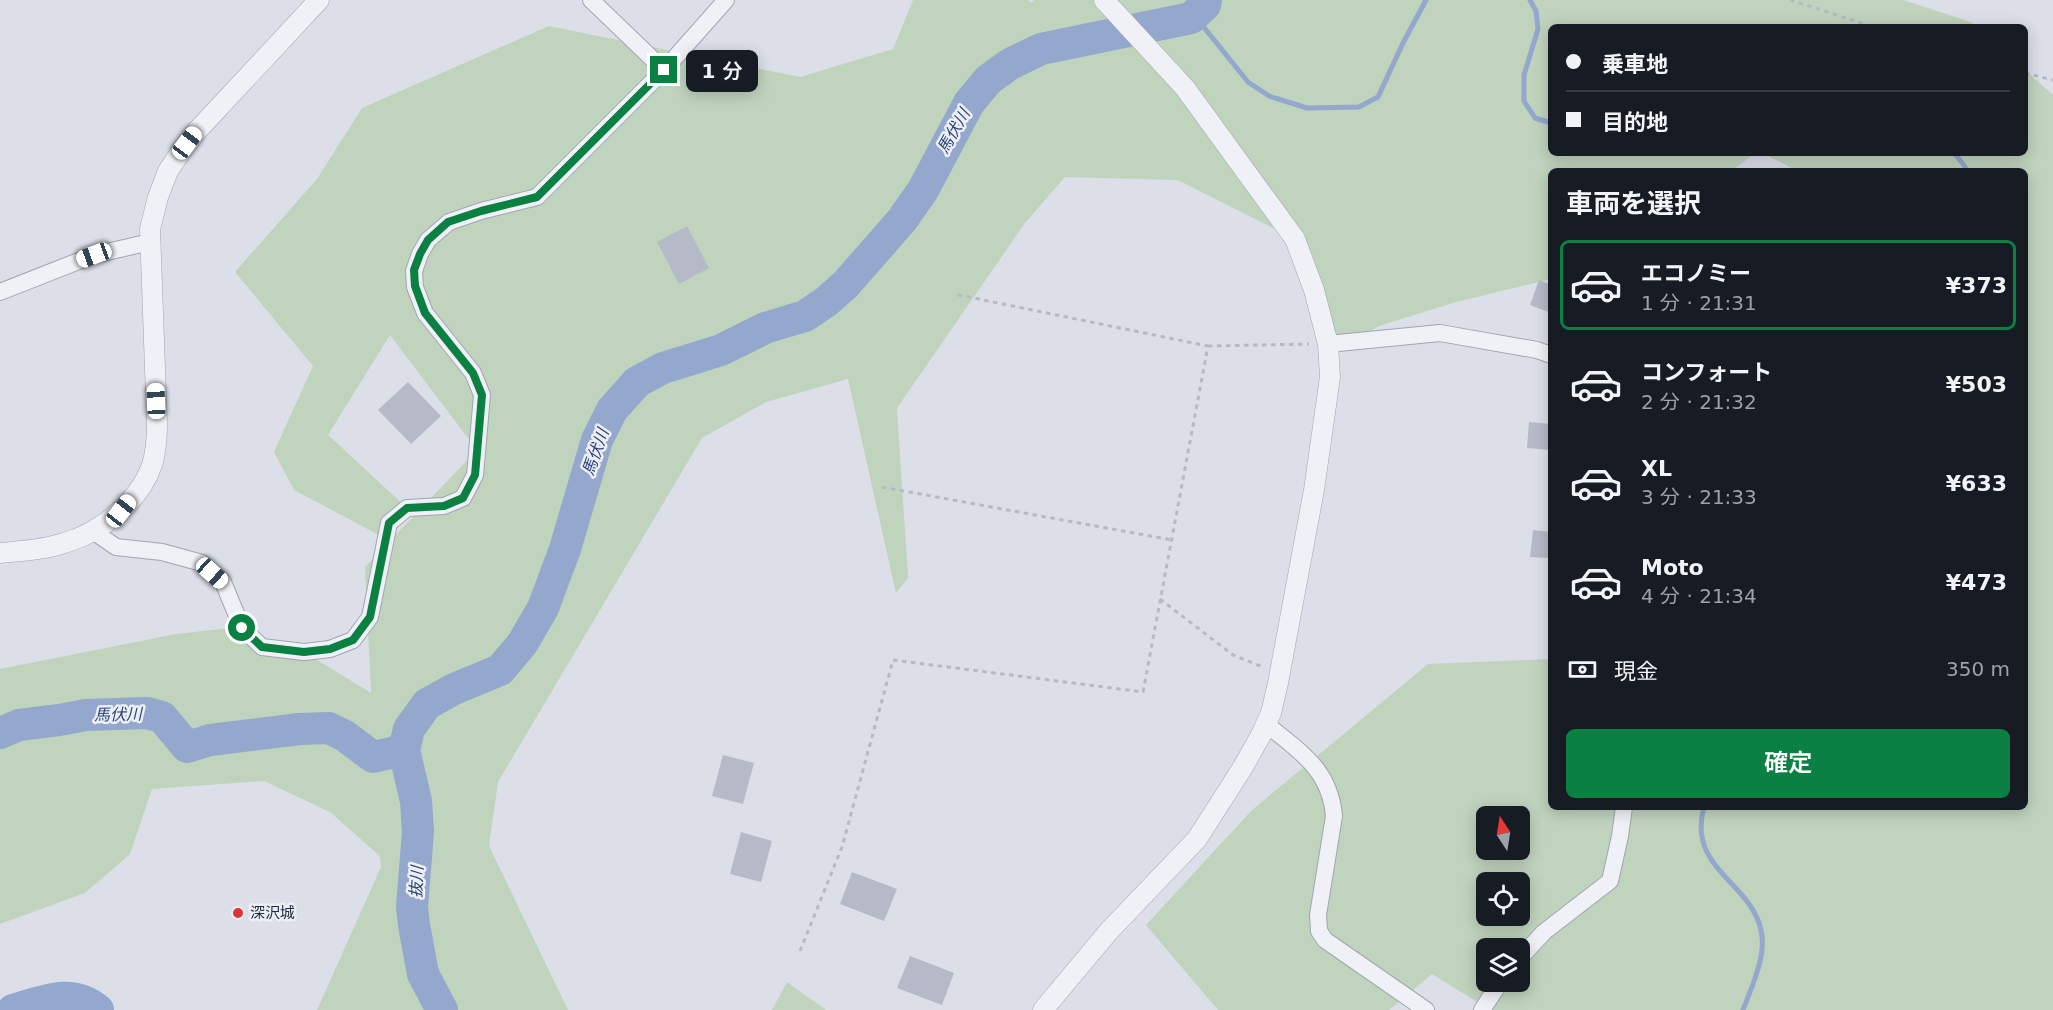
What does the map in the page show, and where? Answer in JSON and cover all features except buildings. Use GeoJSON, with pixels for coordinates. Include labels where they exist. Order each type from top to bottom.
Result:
{"type":"FeatureCollection","features":[{"type":"Feature","properties":{"kind":"street"},"geometry":{"type":"LineString","coordinates":[[0,553],[62,544],[93,531],[121,511],[139,488],[151,467],[156,446],[150,229],[158,197],[168,171],[195,133],[320,0]]}},
{"type":"Feature","properties":{"kind":"street"},"geometry":{"type":"LineString","coordinates":[[591,0],[664,70]]}},
{"type":"Feature","properties":{"kind":"street"},"geometry":{"type":"LineString","coordinates":[[93,531],[116,547],[162,552],[202,563],[223,582],[242,628],[262,647],[304,652],[330,649],[353,640],[370,617],[389,523],[407,508],[444,506],[463,498],[475,475],[482,395],[473,373],[425,313],[415,286],[414,270],[428,240],[448,222],[537,197],[664,70],[726,0]]}},
{"type":"Feature","properties":{"kind":"street"},"geometry":{"type":"LineString","coordinates":[[1043,1010],[1109,931],[1197,839],[1243,768],[1271,713],[1314,490],[1330,377],[1328,344],[1314,290],[1295,239],[1185,88],[1108,5]]}},
{"type":"Feature","properties":{"kind":"street"},"geometry":{"type":"LineString","coordinates":[[0,292],[94,255],[150,242]]}},
{"type":"Feature","properties":{"kind":"street"},"geometry":{"type":"LineString","coordinates":[[1328,344],[1440,333],[1548,354]]}},
{"type":"Feature","properties":{"kind":"street"},"geometry":{"type":"LineString","coordinates":[[1266,724],[1308,758],[1326,783],[1332,800],[1334,816],[1318,915],[1319,931],[1325,940],[1426,1010]]}},
{"type":"Feature","properties":{"kind":"street"},"geometry":{"type":"LineString","coordinates":[[1530,947],[1544,932],[1610,880],[1624,810]]}},
{"type":"Feature","properties":{"kind":"street"},"geometry":{"type":"LineString","coordinates":[[1482,1010],[1494,992]]}},
{"type":"Feature","properties":{"kind":"path"},"geometry":{"type":"LineString","coordinates":[[1790,0],[1865,24]]}},
{"type":"Feature","properties":{"kind":"path"},"geometry":{"type":"LineString","coordinates":[[2028,74],[2053,80]]}},
{"type":"Feature","properties":{"kind":"path"},"geometry":{"type":"LineString","coordinates":[[954,294],[1208,346],[1328,344]]}},
{"type":"Feature","properties":{"kind":"path"},"geometry":{"type":"LineString","coordinates":[[800,951],[842,848],[893,660],[1143,692],[1208,346]]}},
{"type":"Feature","properties":{"kind":"path"},"geometry":{"type":"LineString","coordinates":[[882,487],[1172,540]]}},
{"type":"Feature","properties":{"kind":"path"},"geometry":{"type":"LineString","coordinates":[[1160,599],[1233,655],[1280,673]]}},
{"type":"Feature","properties":{"kind":"green space"},"geometry":{"type":"Polygon","coordinates":[[[913,0],[1028,0],[1031,3],[1034,0],[1903,0],[1973,24],[1548,24],[1548,156],[1751,156],[1736,168],[1548,168],[1548,280],[1456,302],[1379,326],[1339,352],[1295,239],[1178,180],[1065,177],[1025,223],[897,408],[908,578],[896,593],[848,379],[766,402],[702,438],[498,782],[489,846],[568,1010],[317,1010],[381,867],[380,856],[330,812],[264,781],[152,789],[130,854],[85,893],[0,924],[0,669],[176,634],[230,628],[304,652],[371,693],[365,567],[477,450],[390,335],[328,435],[407,508],[379,535],[294,490],[274,452],[313,366],[235,272],[317,179],[362,108],[549,26],[800,77],[893,49],[913,0]]]}},
{"type":"Feature","properties":{"kind":"green space"},"geometry":{"type":"Polygon","coordinates":[[[2028,73],[2053,95],[2053,1010],[1490,1010],[1432,974],[1389,1010],[1218,1010],[1146,925],[1252,810],[1428,664],[1548,659],[1548,810],[2028,810],[2028,168],[1792,168],[1768,156],[2028,156],[2028,73]]]}},
{"type":"Feature","properties":{"kind":"green space"},"geometry":{"type":"Polygon","coordinates":[[[787,982],[826,1010],[772,1010],[787,982]]]}},
{"type":"Feature","properties":{"kind":"waterway","name":"馬伏川"},"geometry":{"type":"LineString","coordinates":[[442,1010],[423,974],[414,925],[412,907],[418,832],[416,801],[404,750],[409,729],[427,704],[454,689],[500,670],[522,644],[543,608],[565,549],[597,440],[612,410],[637,382],[663,368],[721,350],[765,328],[805,316],[827,301],[846,284],[902,220],[923,190],[969,103],[988,80],[1010,64],[1041,49],[1191,18],[1205,5],[1206,0]]}},
{"type":"Feature","properties":{"kind":"waterway"},"geometry":{"type":"LineString","coordinates":[[1194,15],[1248,82],[1269,96],[1307,108],[1359,107],[1378,97],[1426,0]]}},
{"type":"Feature","properties":{"kind":"waterway"},"geometry":{"type":"LineString","coordinates":[[1530,0],[1536,11],[1538,29],[1524,75],[1524,101],[1535,118],[1548,122]]}},
{"type":"Feature","properties":{"kind":"waterway"},"geometry":{"type":"LineString","coordinates":[[1956,156],[1966,168]]}},
{"type":"Feature","properties":{"kind":"waterway","name":"馬伏川"},"geometry":{"type":"LineString","coordinates":[[0,733],[19,725],[86,715],[147,713],[162,717],[187,747],[210,740],[300,729],[329,728],[345,736],[373,757],[404,750]]}},
{"type":"Feature","properties":{"kind":"waterway"},"geometry":{"type":"LineString","coordinates":[[1704,810],[1701,828],[1704,845],[1712,860],[1755,913],[1761,930],[1760,960],[1743,1010]]}},
{"type":"Feature","properties":{"kind":"waterway","name":"馬伏川"},"geometry":{"type":"LineString","coordinates":[[13,1010],[56,998],[77,999],[98,1010]]}},
{"type":"Feature","properties":{"kind":"place","name":"深沢城"},"geometry":{"type":"Point","coordinates":[238,913]}},
{"type":"Feature","properties":{"kind":"route"},"geometry":{"type":"LineString","coordinates":[[242,628],[262,647],[304,652],[330,649],[353,640],[370,617],[389,523],[407,508],[444,506],[463,498],[475,475],[482,395],[473,373],[425,313],[415,286],[414,270],[420,254],[428,240],[448,222],[537,197],[664,70]]}},
{"type":"Feature","properties":{"kind":"water label","name":"抜川"},"geometry":{"type":"Point","coordinates":[416,882]}}]}
